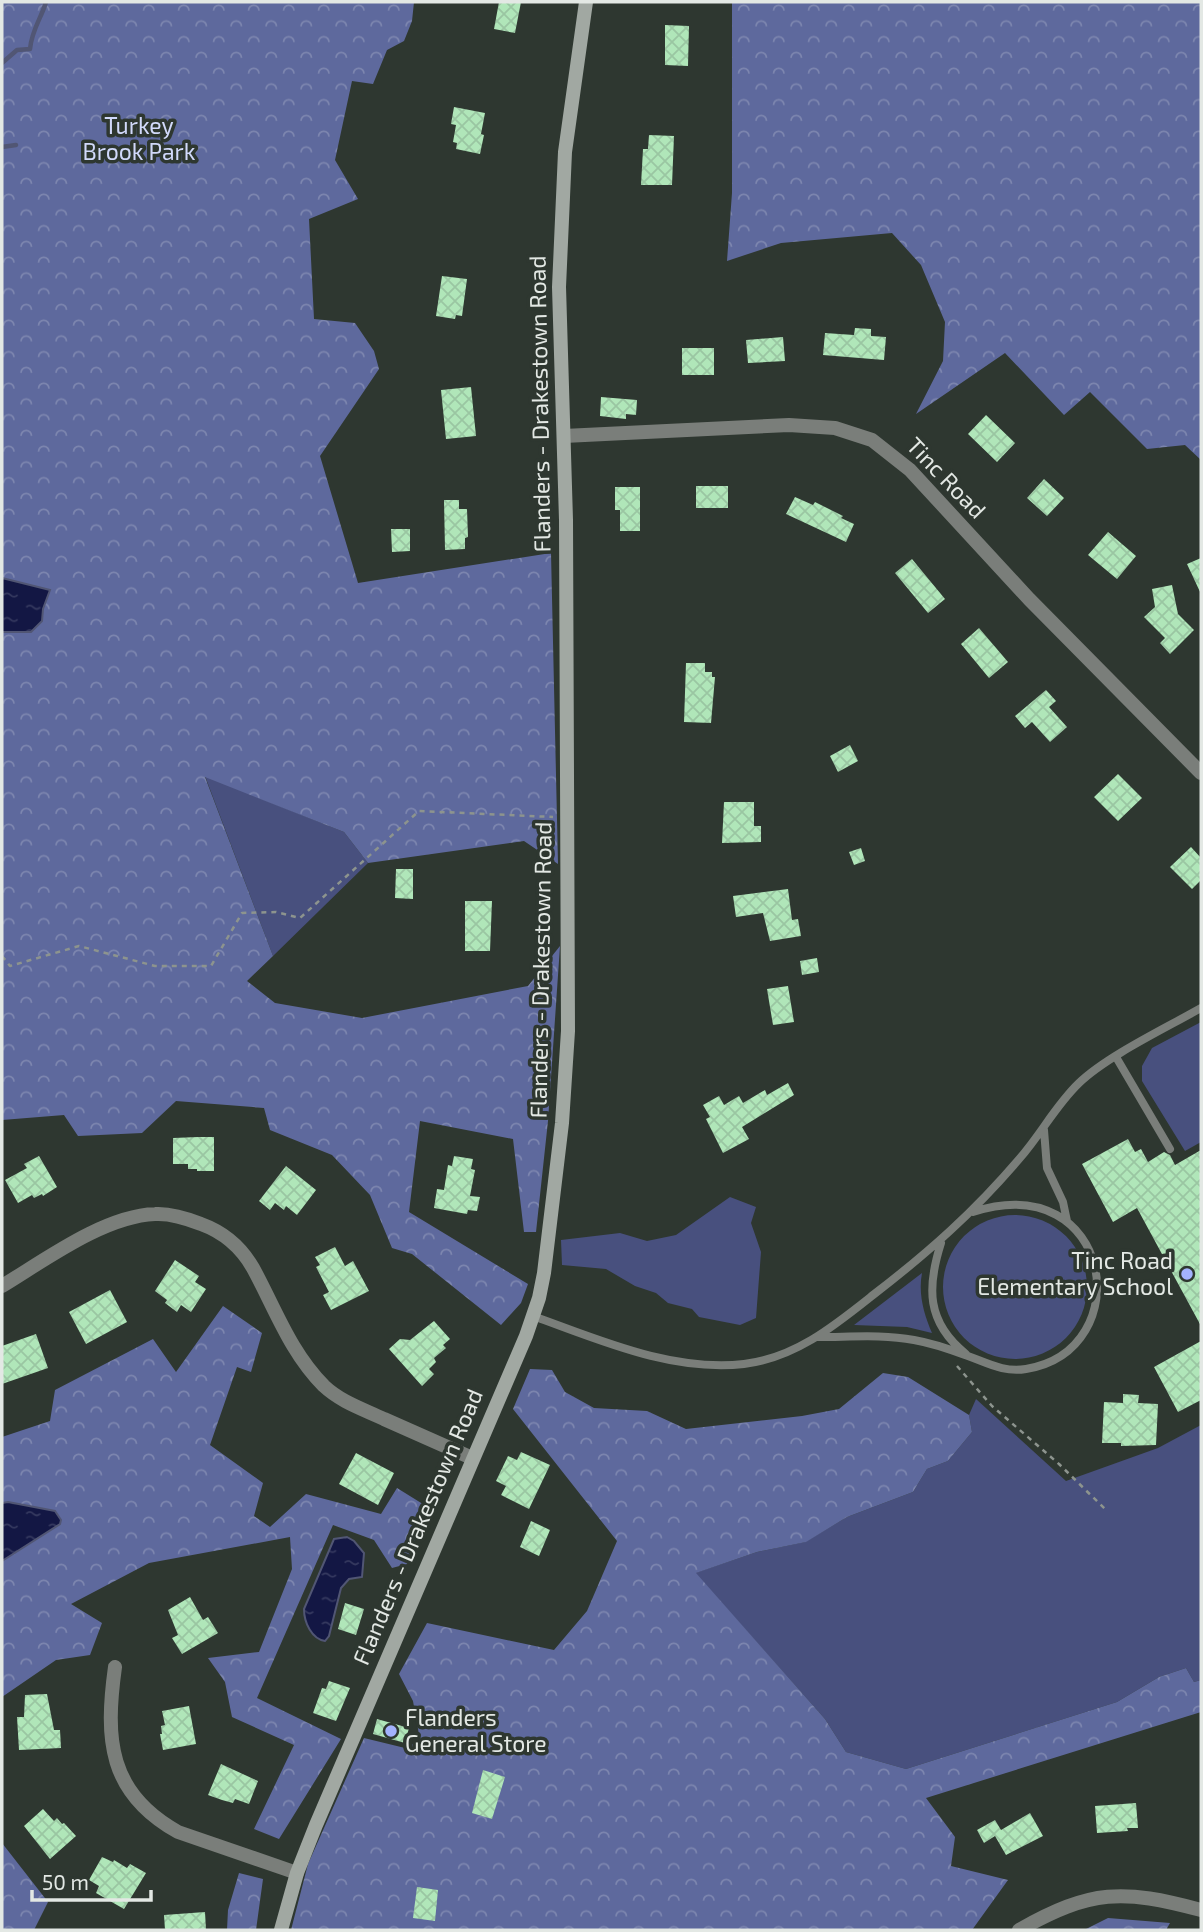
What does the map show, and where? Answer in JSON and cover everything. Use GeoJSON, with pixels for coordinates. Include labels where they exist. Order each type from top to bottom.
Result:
{"type":"FeatureCollection","features":[{"type":"Feature","properties":{"kind":"street","name":"Flanders - Drakestown Road"},"geometry":{"type":"LineString","coordinates":[[281,1930],[297,1873],[533,1316],[545,1264],[565,1084],[568,1031],[564,436],[559,313],[561,209],[565,152],[586,2]]}},
{"type":"Feature","properties":{"kind":"street","name":"Tinc Road"},"geometry":{"type":"LineString","coordinates":[[564,436],[789,425],[835,428],[872,440],[910,470],[1029,599],[1201,773]]}},
{"type":"Feature","properties":{"kind":"street"},"geometry":{"type":"LineString","coordinates":[[2,1286],[100,1228],[118,1221],[153,1214],[185,1217],[221,1233],[242,1252],[291,1343],[306,1366],[325,1387],[347,1402],[472,1458]]}},
{"type":"Feature","properties":{"kind":"street"},"geometry":{"type":"LineString","coordinates":[[115,1667],[109,1712],[110,1739],[122,1776],[141,1804],[163,1824],[178,1832],[297,1873]]}},
{"type":"Feature","properties":{"kind":"street"},"geometry":{"type":"LineString","coordinates":[[1019,1930],[1074,1903],[1099,1897],[1146,1896],[1201,1910]]}},
{"type":"Feature","properties":{"kind":"lane"},"geometry":{"type":"LineString","coordinates":[[533,1316],[635,1352],[668,1360],[715,1365],[777,1357],[819,1337],[942,1241],[972,1212],[1044,1130],[1080,1082],[1116,1057],[1201,1009]]}},
{"type":"Feature","properties":{"kind":"lane"},"geometry":{"type":"LineString","coordinates":[[1116,1057],[1170,1149]]}},
{"type":"Feature","properties":{"kind":"lane"},"geometry":{"type":"LineString","coordinates":[[1044,1130],[1047,1168],[1063,1202],[1067,1221]]}},
{"type":"Feature","properties":{"kind":"lane"},"geometry":{"type":"LineString","coordinates":[[819,1337],[894,1337],[916,1340],[968,1356],[989,1366],[1022,1369],[1052,1360],[1078,1340],[1094,1312],[1098,1278],[1087,1246],[1067,1221],[1050,1210],[1022,1204],[993,1205],[972,1212]]}},
{"type":"Feature","properties":{"kind":"lane"},"geometry":{"type":"LineString","coordinates":[[942,1241],[933,1269],[932,1299],[943,1329],[968,1356]]}},
{"type":"Feature","properties":{"kind":"path"},"geometry":{"type":"LineString","coordinates":[[2,956],[10,966],[79,946],[155,966],[211,966],[242,913],[276,912],[300,918],[419,811],[567,818]]}},
{"type":"Feature","properties":{"kind":"path"},"geometry":{"type":"LineString","coordinates":[[949,1350],[957,1366],[992,1406],[1059,1464],[1104,1508]]}},
{"type":"Feature","properties":{"kind":"shaded area"},"geometry":{"type":"Polygon","coordinates":[[[205,776],[344,832],[368,863],[273,956],[205,776]]]}},
{"type":"Feature","properties":{"kind":"shaded area"},"geometry":{"type":"Polygon","coordinates":[[[1201,1022],[1201,1142],[1185,1151],[1142,1081],[1142,1066],[1152,1048],[1201,1022]]]}},
{"type":"Feature","properties":{"kind":"shaded area"},"geometry":{"type":"Polygon","coordinates":[[[730,1197],[756,1207],[751,1223],[761,1252],[756,1318],[740,1325],[699,1317],[692,1309],[668,1303],[656,1293],[635,1286],[606,1269],[562,1265],[561,1240],[620,1233],[647,1241],[676,1235],[730,1197]]]}},
{"type":"Feature","properties":{"kind":"shaded area"},"geometry":{"type":"Polygon","coordinates":[[[1015,1215],[1043,1220],[1066,1236],[1082,1259],[1087,1287],[1082,1315],[1066,1338],[1043,1354],[1015,1359],[987,1354],[964,1338],[948,1315],[943,1287],[948,1259],[964,1236],[987,1220],[1015,1215]]]}},
{"type":"Feature","properties":{"kind":"shaded area"},"geometry":{"type":"Polygon","coordinates":[[[922,1273],[922,1304],[932,1333],[907,1327],[854,1325],[922,1273]]]}},
{"type":"Feature","properties":{"kind":"shaded area"},"geometry":{"type":"Polygon","coordinates":[[[976,1399],[1066,1481],[1158,1448],[1201,1425],[1201,1680],[1194,1682],[1186,1668],[1159,1677],[1117,1702],[906,1769],[846,1752],[825,1719],[695,1573],[757,1552],[805,1542],[847,1517],[913,1492],[927,1469],[948,1461],[972,1432],[969,1415],[976,1399]]]}},
{"type":"Feature","properties":{"kind":"green space","name":"Turkey Brook Park"},"geometry":{"type":"Polygon","coordinates":[[[2,2],[414,2],[412,21],[404,41],[387,50],[373,84],[352,81],[335,160],[358,199],[309,219],[314,319],[355,323],[374,351],[379,369],[320,456],[358,583],[551,553],[558,864],[524,841],[368,863],[344,832],[205,777],[273,956],[247,981],[275,1003],[362,1018],[528,986],[560,946],[548,1121],[536,1232],[524,1232],[513,1139],[420,1121],[409,1212],[528,1284],[521,1303],[501,1325],[412,1254],[392,1248],[370,1195],[332,1155],[270,1130],[264,1108],[176,1101],[142,1133],[78,1136],[64,1115],[2,1120],[2,2]]]}},
{"type":"Feature","properties":{"kind":"green space"},"geometry":{"type":"Polygon","coordinates":[[[732,2],[1201,2],[1201,460],[1185,445],[1147,449],[1090,392],[1064,415],[1005,353],[916,414],[943,361],[945,322],[921,265],[892,233],[781,243],[727,261],[732,193],[732,2]]]}},
{"type":"Feature","properties":{"kind":"green space"},"geometry":{"type":"Polygon","coordinates":[[[223,1306],[262,1333],[251,1372],[237,1367],[210,1445],[263,1483],[254,1516],[270,1527],[306,1494],[381,1514],[397,1488],[426,1506],[407,1564],[392,1568],[374,1540],[333,1525],[257,1698],[341,1739],[279,1839],[254,1829],[294,1745],[232,1717],[225,1682],[208,1658],[259,1652],[292,1569],[290,1537],[149,1563],[71,1604],[102,1623],[90,1655],[56,1660],[2,1697],[2,1437],[50,1421],[55,1390],[153,1339],[176,1372],[223,1306]]]}},
{"type":"Feature","properties":{"kind":"green space"},"geometry":{"type":"Polygon","coordinates":[[[530,1369],[552,1370],[565,1392],[594,1408],[647,1411],[686,1429],[802,1416],[839,1409],[883,1373],[908,1377],[969,1415],[972,1432],[948,1461],[927,1469],[913,1492],[847,1517],[806,1542],[757,1552],[696,1573],[825,1719],[846,1752],[906,1769],[1117,1702],[1159,1677],[1186,1668],[1194,1682],[1201,1680],[1201,1712],[926,1798],[955,1837],[951,1866],[1008,1880],[972,1930],[291,1930],[308,1864],[364,1738],[405,1748],[420,1740],[413,1701],[399,1674],[427,1623],[554,1650],[587,1611],[617,1541],[513,1409],[530,1369]]]}},
{"type":"Feature","properties":{"kind":"green space"},"geometry":{"type":"Polygon","coordinates":[[[2,1843],[48,1902],[34,1930],[2,1930],[2,1843]]]}},
{"type":"Feature","properties":{"kind":"green space"},"geometry":{"type":"Polygon","coordinates":[[[239,1873],[263,1879],[256,1930],[227,1930],[228,1910],[239,1873]]]}},
{"type":"Feature","properties":{"kind":"green space"},"geometry":{"type":"Polygon","coordinates":[[[1108,1918],[1170,1923],[1166,1930],[1084,1930],[1108,1918]]]}},
{"type":"Feature","properties":{"kind":"water"},"geometry":{"type":"Polygon","coordinates":[[[2,578],[50,590],[42,621],[31,632],[2,632],[2,578]]]}},
{"type":"Feature","properties":{"kind":"water"},"geometry":{"type":"Polygon","coordinates":[[[2,1503],[55,1511],[61,1520],[60,1524],[2,1561],[2,1503]]]}},
{"type":"Feature","properties":{"kind":"water"},"geometry":{"type":"Polygon","coordinates":[[[347,1537],[364,1553],[362,1577],[349,1579],[341,1588],[329,1636],[325,1641],[320,1640],[310,1630],[304,1609],[334,1539],[347,1537]]]}},
{"type":"Feature","properties":{"kind":"building"},"geometry":{"type":"Polygon","coordinates":[[[499,2],[521,2],[515,33],[494,29],[499,2]]]}},
{"type":"Feature","properties":{"kind":"building"},"geometry":{"type":"Polygon","coordinates":[[[665,25],[689,26],[688,66],[665,65],[665,25]]]}},
{"type":"Feature","properties":{"kind":"building"},"geometry":{"type":"Polygon","coordinates":[[[454,107],[485,113],[480,154],[456,149],[457,143],[453,142],[456,125],[451,124],[454,107]]]}},
{"type":"Feature","properties":{"kind":"building"},"geometry":{"type":"Polygon","coordinates":[[[649,135],[674,136],[672,185],[641,185],[643,149],[648,149],[649,135]]]}},
{"type":"Feature","properties":{"kind":"building"},"geometry":{"type":"Polygon","coordinates":[[[442,276],[467,279],[462,316],[456,315],[455,319],[436,316],[442,276]]]}},
{"type":"Feature","properties":{"kind":"building"},"geometry":{"type":"Polygon","coordinates":[[[855,328],[871,329],[871,336],[886,337],[884,360],[823,355],[825,333],[854,335],[855,328]]]}},
{"type":"Feature","properties":{"kind":"building"},"geometry":{"type":"Polygon","coordinates":[[[783,337],[785,361],[748,363],[746,340],[783,337]]]}},
{"type":"Feature","properties":{"kind":"building"},"geometry":{"type":"Polygon","coordinates":[[[682,348],[714,348],[714,375],[682,375],[682,348]]]}},
{"type":"Feature","properties":{"kind":"building"},"geometry":{"type":"Polygon","coordinates":[[[471,387],[476,436],[446,439],[441,390],[471,387]]]}},
{"type":"Feature","properties":{"kind":"building"},"geometry":{"type":"Polygon","coordinates":[[[601,397],[637,400],[636,415],[626,414],[626,419],[600,416],[601,397]]]}},
{"type":"Feature","properties":{"kind":"building"},"geometry":{"type":"Polygon","coordinates":[[[986,415],[1015,443],[997,462],[968,434],[986,415]]]}},
{"type":"Feature","properties":{"kind":"building"},"geometry":{"type":"Polygon","coordinates":[[[1044,479],[1064,498],[1047,516],[1027,498],[1044,479]]]}},
{"type":"Feature","properties":{"kind":"building"},"geometry":{"type":"Polygon","coordinates":[[[696,486],[728,486],[728,508],[696,508],[696,486]]]}},
{"type":"Feature","properties":{"kind":"building"},"geometry":{"type":"Polygon","coordinates":[[[615,487],[640,487],[640,531],[620,531],[620,510],[615,510],[615,487]]]}},
{"type":"Feature","properties":{"kind":"building"},"geometry":{"type":"Polygon","coordinates":[[[795,497],[813,505],[815,502],[854,524],[846,542],[786,514],[795,497]]]}},
{"type":"Feature","properties":{"kind":"building"},"geometry":{"type":"Polygon","coordinates":[[[444,500],[459,500],[459,509],[467,509],[468,537],[465,538],[465,549],[445,550],[444,500]]]}},
{"type":"Feature","properties":{"kind":"building"},"geometry":{"type":"Polygon","coordinates":[[[391,529],[410,529],[410,551],[392,552],[391,529]]]}},
{"type":"Feature","properties":{"kind":"building"},"geometry":{"type":"Polygon","coordinates":[[[1108,532],[1136,556],[1117,579],[1088,555],[1108,532]]]}},
{"type":"Feature","properties":{"kind":"building"},"geometry":{"type":"Polygon","coordinates":[[[1201,558],[1201,594],[1187,564],[1201,558]]]}},
{"type":"Feature","properties":{"kind":"building"},"geometry":{"type":"Polygon","coordinates":[[[912,559],[945,599],[928,613],[895,573],[912,559]]]}},
{"type":"Feature","properties":{"kind":"building"},"geometry":{"type":"Polygon","coordinates":[[[1172,585],[1178,614],[1194,630],[1170,654],[1160,643],[1165,638],[1144,617],[1155,607],[1152,589],[1172,585]]]}},
{"type":"Feature","properties":{"kind":"building"},"geometry":{"type":"Polygon","coordinates":[[[979,628],[1008,662],[989,678],[961,644],[979,628]]]}},
{"type":"Feature","properties":{"kind":"building"},"geometry":{"type":"Polygon","coordinates":[[[686,663],[705,663],[705,672],[712,672],[712,677],[715,677],[711,723],[684,722],[686,663]]]}},
{"type":"Feature","properties":{"kind":"building"},"geometry":{"type":"Polygon","coordinates":[[[1046,690],[1056,701],[1049,707],[1067,727],[1050,742],[1032,722],[1025,728],[1015,716],[1046,690]]]}},
{"type":"Feature","properties":{"kind":"building"},"geometry":{"type":"Polygon","coordinates":[[[850,745],[858,761],[838,772],[830,756],[850,745]]]}},
{"type":"Feature","properties":{"kind":"building"},"geometry":{"type":"Polygon","coordinates":[[[1118,774],[1142,798],[1118,821],[1094,797],[1118,774]]]}},
{"type":"Feature","properties":{"kind":"building"},"geometry":{"type":"Polygon","coordinates":[[[724,802],[754,802],[754,826],[761,826],[761,842],[722,843],[724,802]]]}},
{"type":"Feature","properties":{"kind":"building"},"geometry":{"type":"Polygon","coordinates":[[[1191,847],[1201,858],[1201,880],[1192,889],[1170,867],[1191,847]]]}},
{"type":"Feature","properties":{"kind":"building"},"geometry":{"type":"Polygon","coordinates":[[[861,848],[865,861],[854,865],[849,852],[861,848]]]}},
{"type":"Feature","properties":{"kind":"building"},"geometry":{"type":"Polygon","coordinates":[[[396,869],[413,869],[413,899],[395,898],[396,869]]]}},
{"type":"Feature","properties":{"kind":"building"},"geometry":{"type":"Polygon","coordinates":[[[788,889],[792,920],[798,919],[801,936],[770,941],[763,913],[736,917],[733,896],[788,889]]]}},
{"type":"Feature","properties":{"kind":"building"},"geometry":{"type":"Polygon","coordinates":[[[465,901],[492,901],[490,951],[465,951],[465,901]]]}},
{"type":"Feature","properties":{"kind":"building"},"geometry":{"type":"Polygon","coordinates":[[[817,958],[819,972],[802,975],[800,961],[817,958]]]}},
{"type":"Feature","properties":{"kind":"building"},"geometry":{"type":"Polygon","coordinates":[[[788,986],[794,1022],[773,1025],[767,989],[788,986]]]}},
{"type":"Feature","properties":{"kind":"building"},"geometry":{"type":"Polygon","coordinates":[[[788,1083],[794,1095],[742,1127],[749,1139],[723,1153],[706,1119],[710,1117],[703,1105],[719,1096],[724,1105],[739,1096],[743,1103],[765,1090],[767,1095],[788,1083]]]}},
{"type":"Feature","properties":{"kind":"building"},"geometry":{"type":"Polygon","coordinates":[[[214,1137],[214,1171],[197,1171],[188,1169],[188,1164],[173,1164],[173,1138],[214,1137]]]}},
{"type":"Feature","properties":{"kind":"building","name":"Tinc Road Elementary School"},"geometry":{"type":"Polygon","coordinates":[[[1128,1139],[1135,1152],[1141,1149],[1148,1162],[1164,1152],[1170,1155],[1175,1165],[1201,1150],[1201,1326],[1137,1208],[1113,1222],[1082,1164],[1128,1139]]]}},
{"type":"Feature","properties":{"kind":"building"},"geometry":{"type":"Polygon","coordinates":[[[39,1156],[57,1187],[43,1196],[42,1194],[34,1198],[32,1195],[18,1203],[5,1180],[27,1168],[24,1164],[39,1156]]]}},
{"type":"Feature","properties":{"kind":"building"},"geometry":{"type":"Polygon","coordinates":[[[454,1156],[473,1159],[471,1169],[475,1170],[470,1196],[480,1197],[477,1211],[468,1210],[467,1214],[434,1208],[437,1189],[444,1190],[448,1165],[452,1166],[454,1156]]]}},
{"type":"Feature","properties":{"kind":"building"},"geometry":{"type":"Polygon","coordinates":[[[286,1166],[316,1190],[297,1215],[286,1206],[284,1210],[275,1203],[270,1210],[259,1201],[286,1166]]]}},
{"type":"Feature","properties":{"kind":"building"},"geometry":{"type":"Polygon","coordinates":[[[335,1247],[345,1266],[353,1261],[369,1291],[331,1310],[323,1295],[329,1292],[316,1267],[320,1265],[315,1257],[335,1247]]]}},
{"type":"Feature","properties":{"kind":"building"},"geometry":{"type":"Polygon","coordinates":[[[175,1260],[199,1276],[195,1282],[206,1289],[191,1312],[181,1305],[177,1312],[155,1291],[175,1260]]]}},
{"type":"Feature","properties":{"kind":"building"},"geometry":{"type":"Polygon","coordinates":[[[110,1290],[127,1322],[86,1344],[69,1312],[110,1290]]]}},
{"type":"Feature","properties":{"kind":"building"},"geometry":{"type":"Polygon","coordinates":[[[434,1321],[450,1339],[443,1345],[446,1348],[434,1358],[436,1362],[429,1369],[434,1374],[422,1386],[389,1349],[400,1339],[410,1340],[434,1321]]]}},
{"type":"Feature","properties":{"kind":"building"},"geometry":{"type":"Polygon","coordinates":[[[36,1334],[48,1368],[2,1384],[2,1346],[36,1334]]]}},
{"type":"Feature","properties":{"kind":"building","name":"Tinc Road Elementary School"},"geometry":{"type":"Polygon","coordinates":[[[1201,1341],[1201,1400],[1178,1412],[1154,1367],[1201,1341]]]}},
{"type":"Feature","properties":{"kind":"building"},"geometry":{"type":"Polygon","coordinates":[[[1123,1394],[1139,1395],[1138,1403],[1158,1404],[1156,1445],[1121,1446],[1121,1443],[1102,1443],[1104,1402],[1123,1403],[1123,1394]]]}},
{"type":"Feature","properties":{"kind":"building"},"geometry":{"type":"Polygon","coordinates":[[[521,1452],[550,1465],[529,1509],[501,1495],[506,1486],[496,1481],[508,1456],[517,1460],[521,1452]]]}},
{"type":"Feature","properties":{"kind":"building"},"geometry":{"type":"Polygon","coordinates":[[[356,1453],[394,1473],[378,1505],[339,1484],[356,1453]]]}},
{"type":"Feature","properties":{"kind":"building"},"geometry":{"type":"Polygon","coordinates":[[[531,1521],[550,1530],[539,1556],[520,1547],[531,1521]]]}},
{"type":"Feature","properties":{"kind":"building"},"geometry":{"type":"Polygon","coordinates":[[[190,1597],[203,1620],[208,1617],[218,1633],[182,1654],[172,1638],[178,1635],[168,1610],[190,1597]]]}},
{"type":"Feature","properties":{"kind":"building"},"geometry":{"type":"Polygon","coordinates":[[[345,1603],[364,1609],[356,1635],[338,1629],[345,1603]]]}},
{"type":"Feature","properties":{"kind":"building"},"geometry":{"type":"Polygon","coordinates":[[[329,1681],[350,1688],[336,1721],[313,1713],[322,1688],[326,1689],[329,1681]]]}},
{"type":"Feature","properties":{"kind":"building"},"geometry":{"type":"Polygon","coordinates":[[[47,1694],[54,1730],[60,1730],[61,1748],[19,1750],[17,1717],[24,1717],[25,1695],[47,1694]]]}},
{"type":"Feature","properties":{"kind":"building"},"geometry":{"type":"Polygon","coordinates":[[[189,1706],[196,1744],[163,1750],[160,1734],[161,1726],[165,1725],[162,1711],[189,1706]]]}},
{"type":"Feature","properties":{"kind":"building","name":"Flanders General Store"},"geometry":{"type":"Polygon","coordinates":[[[377,1719],[409,1728],[405,1743],[373,1734],[377,1719]]]}},
{"type":"Feature","properties":{"kind":"building"},"geometry":{"type":"Polygon","coordinates":[[[221,1764],[258,1781],[249,1804],[235,1799],[233,1803],[208,1795],[221,1764]]]}},
{"type":"Feature","properties":{"kind":"building"},"geometry":{"type":"Polygon","coordinates":[[[483,1770],[505,1777],[492,1819],[472,1813],[483,1770]]]}},
{"type":"Feature","properties":{"kind":"building"},"geometry":{"type":"Polygon","coordinates":[[[1136,1803],[1138,1828],[1097,1833],[1095,1806],[1136,1803]]]}},
{"type":"Feature","properties":{"kind":"building"},"geometry":{"type":"Polygon","coordinates":[[[43,1809],[54,1821],[57,1818],[64,1823],[76,1836],[50,1859],[24,1826],[43,1809]]]}},
{"type":"Feature","properties":{"kind":"building"},"geometry":{"type":"Polygon","coordinates":[[[1030,1813],[1043,1836],[1006,1855],[995,1836],[984,1843],[977,1830],[995,1820],[1001,1830],[1030,1813]]]}},
{"type":"Feature","properties":{"kind":"building"},"geometry":{"type":"Polygon","coordinates":[[[102,1857],[127,1868],[130,1864],[146,1873],[124,1909],[96,1893],[99,1886],[89,1880],[102,1857]]]}},
{"type":"Feature","properties":{"kind":"building"},"geometry":{"type":"Polygon","coordinates":[[[417,1887],[438,1890],[435,1921],[413,1918],[417,1887]]]}},
{"type":"Feature","properties":{"kind":"building"},"geometry":{"type":"Polygon","coordinates":[[[205,1912],[206,1930],[165,1930],[164,1915],[205,1912]]]}},
{"type":"Feature","properties":{"kind":"waterway"},"geometry":{"type":"LineString","coordinates":[[2,63],[17,50],[30,49],[46,2]]}},
{"type":"Feature","properties":{"kind":"waterway"},"geometry":{"type":"LineString","coordinates":[[2,147],[16,145]]}},
{"type":"Feature","properties":{"kind":"place","name":"Tinc Road Elementary School"},"geometry":{"type":"Point","coordinates":[1187,1274]}},
{"type":"Feature","properties":{"kind":"place","name":"Flanders General Store"},"geometry":{"type":"Point","coordinates":[391,1731]}}]}
